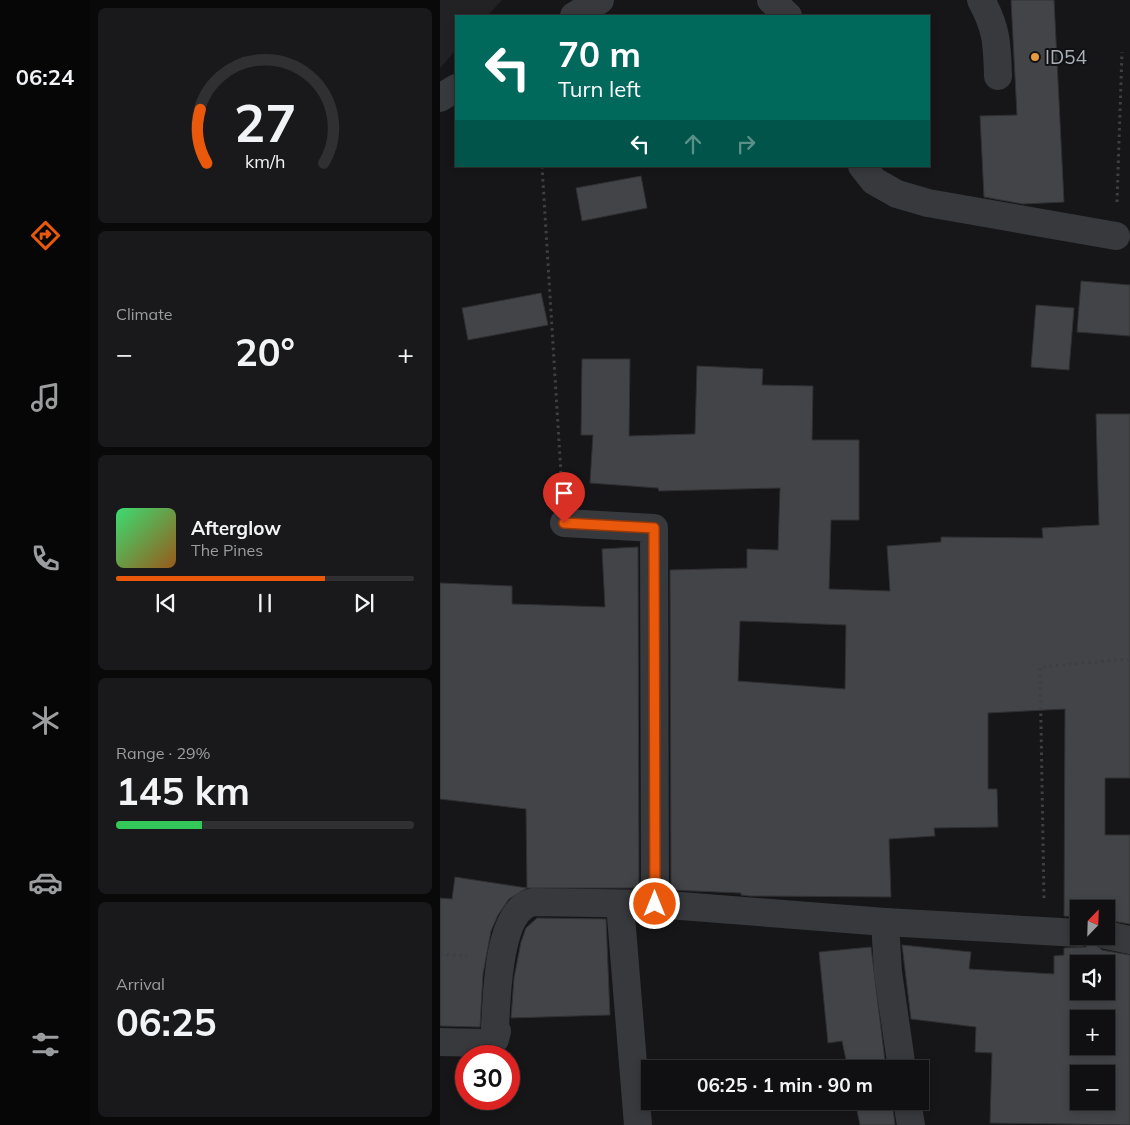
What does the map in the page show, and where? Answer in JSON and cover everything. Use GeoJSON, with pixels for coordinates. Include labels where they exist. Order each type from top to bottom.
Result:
{"type":"FeatureCollection","features":[{"type":"Feature","properties":{"kind":"street"},"geometry":{"type":"LineString","coordinates":[[576,15],[600,0]]}},
{"type":"Feature","properties":{"kind":"street"},"geometry":{"type":"LineString","coordinates":[[771,0],[787,15]]}},
{"type":"Feature","properties":{"kind":"street"},"geometry":{"type":"LineString","coordinates":[[981,0],[993,20],[998,76]]}},
{"type":"Feature","properties":{"kind":"street"},"geometry":{"type":"LineString","coordinates":[[440,98],[455,89]]}},
{"type":"Feature","properties":{"kind":"street"},"geometry":{"type":"LineString","coordinates":[[863,167],[874,181],[897,194],[928,203],[1116,236]]}},
{"type":"Feature","properties":{"kind":"street"},"geometry":{"type":"LineString","coordinates":[[564,523],[654,528],[655,904]]}},
{"type":"Feature","properties":{"kind":"street"},"geometry":{"type":"LineString","coordinates":[[440,1042],[485,1043],[495,1039],[497,1031],[495,1026],[499,959],[517,912],[523,904],[533,902],[655,904],[884,922],[1070,932]]}},
{"type":"Feature","properties":{"kind":"street"},"geometry":{"type":"LineString","coordinates":[[620,904],[638,1125]]}},
{"type":"Feature","properties":{"kind":"street"},"geometry":{"type":"LineString","coordinates":[[884,922],[888,972],[901,1060]]}},
{"type":"Feature","properties":{"kind":"street"},"geometry":{"type":"LineString","coordinates":[[1115,937],[1130,940]]}},
{"type":"Feature","properties":{"kind":"street"},"geometry":{"type":"LineString","coordinates":[[908,1110],[911,1125]]}},
{"type":"Feature","properties":{"kind":"path"},"geometry":{"type":"LineString","coordinates":[[1116,236],[1122,52]]}},
{"type":"Feature","properties":{"kind":"path"},"geometry":{"type":"LineString","coordinates":[[542,167],[564,523]]}},
{"type":"Feature","properties":{"kind":"path"},"geometry":{"type":"LineString","coordinates":[[1044,931],[1040,667],[1130,659]]}},
{"type":"Feature","properties":{"kind":"shaded area"},"geometry":{"type":"Polygon","coordinates":[[[440,0],[502,0],[488,15],[455,15],[455,51],[440,68],[440,0]]]}},
{"type":"Feature","properties":{"kind":"building","name":"ID54"},"geometry":{"type":"Polygon","coordinates":[[[1011,0],[1054,0],[1064,202],[1023,204],[984,197],[980,116],[1017,115],[1011,0]]]}},
{"type":"Feature","properties":{"kind":"building"},"geometry":{"type":"Polygon","coordinates":[[[641,176],[647,208],[582,221],[576,188],[641,176]]]}},
{"type":"Feature","properties":{"kind":"building"},"geometry":{"type":"Polygon","coordinates":[[[1081,281],[1130,285],[1130,336],[1077,332],[1081,281]]]}},
{"type":"Feature","properties":{"kind":"building"},"geometry":{"type":"Polygon","coordinates":[[[541,293],[548,325],[468,340],[462,308],[541,293]]]}},
{"type":"Feature","properties":{"kind":"building"},"geometry":{"type":"Polygon","coordinates":[[[1036,305],[1074,308],[1069,370],[1031,367],[1036,305]]]}},
{"type":"Feature","properties":{"kind":"building"},"geometry":{"type":"Polygon","coordinates":[[[582,359],[630,359],[629,436],[695,434],[697,366],[763,369],[762,385],[813,386],[812,440],[859,440],[859,520],[831,520],[829,589],[890,591],[887,546],[941,542],[941,537],[1043,538],[1042,528],[1099,525],[1096,414],[1130,414],[1130,778],[1105,778],[1105,835],[1130,835],[1130,924],[1115,922],[1115,900],[1070,900],[1070,916],[1064,916],[1065,709],[988,713],[988,789],[997,789],[998,827],[934,828],[935,836],[889,839],[891,897],[750,896],[741,895],[741,893],[671,890],[670,570],[747,568],[747,549],[778,550],[780,488],[659,491],[658,488],[590,483],[593,435],[581,435],[582,359]],[[740,621],[738,681],[845,689],[846,625],[740,621]]]}},
{"type":"Feature","properties":{"kind":"building"},"geometry":{"type":"Polygon","coordinates":[[[638,547],[639,888],[527,888],[526,809],[440,799],[440,583],[512,586],[512,604],[605,607],[602,549],[638,547]]]}},
{"type":"Feature","properties":{"kind":"building"},"geometry":{"type":"Polygon","coordinates":[[[455,877],[527,888],[509,899],[498,915],[491,931],[483,974],[480,1027],[440,1026],[440,898],[452,899],[455,877]]]}},
{"type":"Feature","properties":{"kind":"building"},"geometry":{"type":"Polygon","coordinates":[[[537,918],[606,919],[610,1015],[511,1018],[514,978],[521,942],[526,928],[537,918]]]}},
{"type":"Feature","properties":{"kind":"building"},"geometry":{"type":"Polygon","coordinates":[[[902,945],[971,952],[969,969],[1054,974],[1054,956],[1064,955],[1064,948],[1096,945],[1102,950],[1130,955],[1130,1125],[990,1123],[992,1053],[975,1052],[976,1027],[911,1019],[902,945]]]}},
{"type":"Feature","properties":{"kind":"building"},"geometry":{"type":"Polygon","coordinates":[[[871,947],[885,1060],[846,1060],[842,1041],[828,1043],[819,952],[871,947]]]}},
{"type":"Feature","properties":{"kind":"building"},"geometry":{"type":"Polygon","coordinates":[[[857,1110],[893,1110],[895,1125],[860,1125],[857,1110]]]}},
{"type":"Feature","properties":{"kind":"place","name":"ID54"},"geometry":{"type":"Point","coordinates":[1035,57]}},
{"type":"Feature","properties":{"kind":"route"},"geometry":{"type":"LineString","coordinates":[[564,523],[654,528],[655,904]]}}]}
